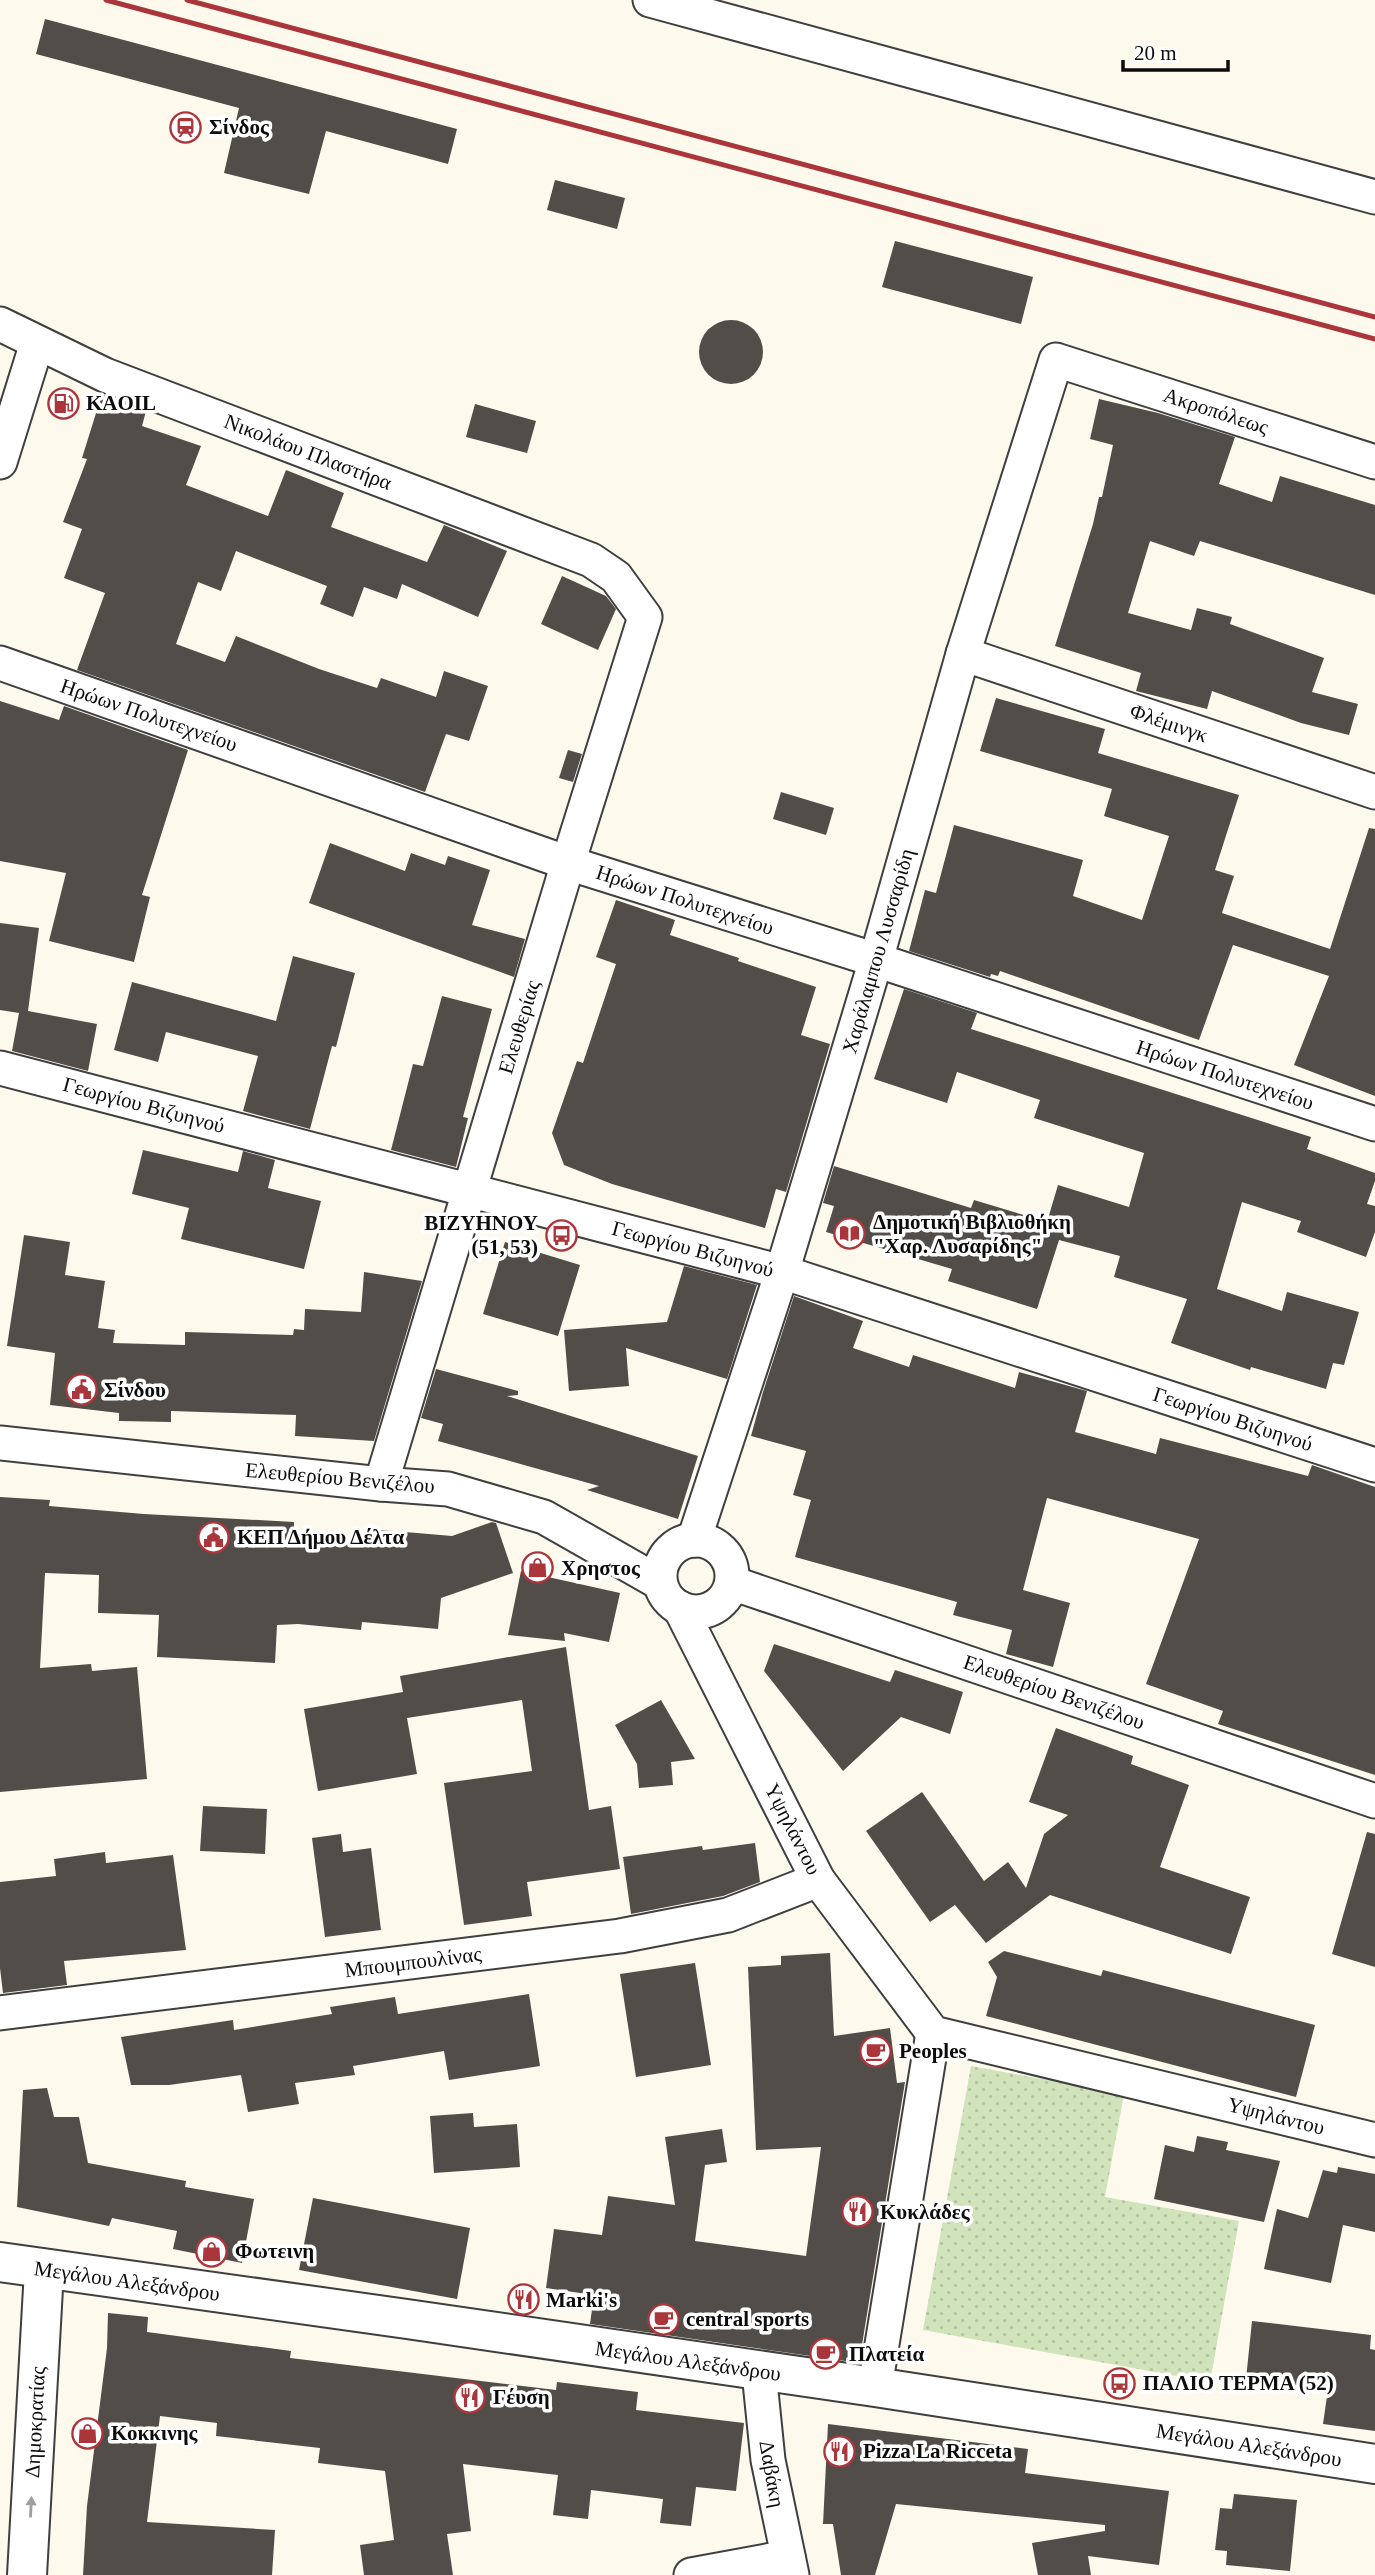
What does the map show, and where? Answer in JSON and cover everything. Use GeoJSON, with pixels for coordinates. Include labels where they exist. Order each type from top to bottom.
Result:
{"type":"FeatureCollection","features":[{"type":"Feature","properties":{"kind":"street"},"geometry":{"type":"LineString","coordinates":[[650,0],[1375,197]]}},
{"type":"Feature","properties":{"kind":"street","name":"Νικολάου Πλαστήρα"},"geometry":{"type":"LineString","coordinates":[[0,324],[105,375],[591,560],[616,577]]}},
{"type":"Feature","properties":{"kind":"street"},"geometry":{"type":"LineString","coordinates":[[0,463],[37,343]]}},
{"type":"Feature","properties":{"kind":"street","name":"Ακροπόλεως"},"geometry":{"type":"LineString","coordinates":[[1056,360],[1375,462]]}},
{"type":"Feature","properties":{"kind":"street","name":"Χαράλαμπου Λυσσαρίδη"},"geometry":{"type":"LineString","coordinates":[[694,1540],[782,1272],[876,960],[962,654],[1056,360]]}},
{"type":"Feature","properties":{"kind":"street","name":"Ελευθερίας"},"geometry":{"type":"LineString","coordinates":[[381,1484],[645,617],[616,577]]}},
{"type":"Feature","properties":{"kind":"street","name":"Φλέμινγκ"},"geometry":{"type":"LineString","coordinates":[[962,654],[1375,792]]}},
{"type":"Feature","properties":{"kind":"street","name":"Ηρώων Πολυτεχνείου"},"geometry":{"type":"LineString","coordinates":[[0,663],[568,863],[876,960],[1375,1124]]}},
{"type":"Feature","properties":{"kind":"street","name":"Γεωργίου Βιζυηνού"},"geometry":{"type":"LineString","coordinates":[[0,1068],[782,1272],[1375,1465]]}},
{"type":"Feature","properties":{"kind":"street","name":"Ελευθερίου Βενιζέλου"},"geometry":{"type":"LineString","coordinates":[[0,1443],[448,1489],[544,1517],[660,1583]]}},
{"type":"Feature","properties":{"kind":"street"},"geometry":{"type":"LineString","coordinates":[[694,1540],[709,1542],[723,1551],[730,1565],[732,1583],[720,1603],[712,1608],[690,1611],[680,1608],[665,1595],[660,1583],[660,1570],[671,1549],[682,1542],[694,1540]]}},
{"type":"Feature","properties":{"kind":"street","name":"Ελευθερίου Βενιζέλου"},"geometry":{"type":"LineString","coordinates":[[732,1583],[1375,1801]]}},
{"type":"Feature","properties":{"kind":"street","name":"Υψηλάντου"},"geometry":{"type":"LineString","coordinates":[[680,1608],[818,1880],[933,2033],[1375,2140]]}},
{"type":"Feature","properties":{"kind":"street","name":"Μπουμπουλίνας"},"geometry":{"type":"LineString","coordinates":[[0,2013],[620,1936],[728,1915],[818,1880]]}},
{"type":"Feature","properties":{"kind":"street"},"geometry":{"type":"LineString","coordinates":[[875,2388],[933,2033]]}},
{"type":"Feature","properties":{"kind":"street","name":"Μεγάλου Αλεξάνδρου"},"geometry":{"type":"LineString","coordinates":[[0,2262],[875,2388],[1375,2465]]}},
{"type":"Feature","properties":{"kind":"street","name":"Δημοκρατίας"},"geometry":{"type":"LineString","coordinates":[[27,2575],[44,2270]]}},
{"type":"Feature","properties":{"kind":"street","name":"Δαβάκη"},"geometry":{"type":"LineString","coordinates":[[759,2372],[768,2460],[790,2566]]}},
{"type":"Feature","properties":{"kind":"street"},"geometry":{"type":"LineString","coordinates":[[691,2575],[790,2566]]}},
{"type":"Feature","properties":{"kind":"green space"},"geometry":{"type":"Polygon","coordinates":[[[971,2066],[1124,2094],[1105,2197],[1239,2221],[1210,2382],[923,2330],[971,2066]]]}},
{"type":"Feature","properties":{"kind":"building"},"geometry":{"type":"Polygon","coordinates":[[[45,19],[457,129],[448,164],[326,131],[309,194],[224,173],[239,108],[36,54],[45,19]]]}},
{"type":"Feature","properties":{"kind":"building"},"geometry":{"type":"Polygon","coordinates":[[[555,180],[625,198],[617,229],[547,210],[555,180]]]}},
{"type":"Feature","properties":{"kind":"building"},"geometry":{"type":"Polygon","coordinates":[[[895,241],[1033,277],[1021,324],[882,287],[895,241]]]}},
{"type":"Feature","properties":{"kind":"building"},"geometry":{"type":"Polygon","coordinates":[[[731,320],[749,326],[757,334],[763,352],[757,370],[749,378],[731,384],[713,378],[705,370],[699,352],[705,334],[713,326],[731,320]]]}},
{"type":"Feature","properties":{"kind":"building"},"geometry":{"type":"Polygon","coordinates":[[[102,394],[146,411],[142,426],[201,446],[186,485],[268,516],[286,470],[344,493],[331,527],[427,562],[444,525],[507,551],[478,617],[402,584],[397,599],[364,587],[353,617],[320,604],[327,586],[236,551],[221,591],[198,582],[176,644],[225,662],[236,636],[319,669],[377,688],[381,678],[436,697],[444,671],[488,686],[469,741],[446,734],[425,792],[77,670],[105,593],[64,578],[82,529],[63,522],[87,459],[82,458],[102,394]]]}},
{"type":"Feature","properties":{"kind":"building"},"geometry":{"type":"Polygon","coordinates":[[[1099,399],[1158,413],[1235,437],[1219,484],[1272,502],[1280,476],[1375,505],[1375,595],[1200,541],[1194,556],[1150,541],[1128,613],[1191,630],[1197,608],[1232,617],[1230,624],[1324,658],[1312,692],[1358,704],[1349,735],[1301,723],[1212,691],[1207,709],[1136,691],[1141,673],[1055,646],[1099,497],[1102,497],[1113,445],[1090,439],[1099,399]]]}},
{"type":"Feature","properties":{"kind":"building"},"geometry":{"type":"Polygon","coordinates":[[[475,404],[536,421],[527,453],[466,437],[475,404]]]}},
{"type":"Feature","properties":{"kind":"building"},"geometry":{"type":"Polygon","coordinates":[[[562,576],[606,596],[616,609],[598,650],[541,624],[562,576]]]}},
{"type":"Feature","properties":{"kind":"building"},"geometry":{"type":"Polygon","coordinates":[[[996,698],[1105,729],[1098,753],[1239,795],[1215,870],[1234,876],[1222,913],[1330,949],[1369,828],[1375,829],[1375,1096],[1294,1065],[1329,976],[1233,945],[1199,1040],[1000,971],[998,976],[991,974],[990,977],[909,951],[925,890],[936,893],[954,825],[1083,860],[1073,896],[1142,920],[1169,836],[1104,816],[1112,789],[980,751],[996,698]]]}},
{"type":"Feature","properties":{"kind":"building"},"geometry":{"type":"Polygon","coordinates":[[[0,701],[59,720],[64,706],[188,750],[142,895],[150,897],[134,962],[49,941],[66,873],[0,861],[0,701]]]}},
{"type":"Feature","properties":{"kind":"building"},"geometry":{"type":"Polygon","coordinates":[[[568,750],[582,754],[573,782],[559,778],[568,750]]]}},
{"type":"Feature","properties":{"kind":"building"},"geometry":{"type":"Polygon","coordinates":[[[781,792],[834,808],[826,835],[773,819],[781,792]]]}},
{"type":"Feature","properties":{"kind":"building"},"geometry":{"type":"Polygon","coordinates":[[[330,843],[405,871],[411,853],[445,865],[448,856],[490,870],[472,925],[525,939],[514,977],[309,903],[330,843]]]}},
{"type":"Feature","properties":{"kind":"building"},"geometry":{"type":"Polygon","coordinates":[[[616,900],[675,920],[670,935],[816,987],[801,1035],[830,1044],[786,1192],[776,1189],[765,1228],[612,1184],[564,1165],[552,1133],[577,1061],[583,1063],[616,964],[596,957],[616,900]]]}},
{"type":"Feature","properties":{"kind":"building"},"geometry":{"type":"Polygon","coordinates":[[[0,923],[39,928],[28,1011],[97,1024],[88,1071],[12,1051],[19,1013],[0,1010],[0,923]]]}},
{"type":"Feature","properties":{"kind":"building"},"geometry":{"type":"Polygon","coordinates":[[[293,956],[355,973],[336,1047],[332,1046],[310,1129],[243,1111],[258,1056],[166,1032],[158,1062],[114,1050],[132,982],[276,1021],[293,956]]]}},
{"type":"Feature","properties":{"kind":"building"},"geometry":{"type":"Polygon","coordinates":[[[904,989],[977,1013],[971,1029],[1311,1137],[1307,1149],[1375,1173],[1367,1204],[1375,1206],[1375,1232],[1366,1257],[1297,1232],[1301,1221],[1242,1202],[1217,1289],[1282,1311],[1287,1292],[1359,1312],[1344,1365],[1333,1363],[1326,1389],[1251,1367],[1250,1370],[1171,1343],[1187,1299],[1114,1277],[1120,1256],[1059,1240],[1037,1309],[948,1281],[952,1269],[826,1232],[834,1206],[823,1203],[834,1166],[971,1208],[974,1200],[1047,1222],[1058,1185],[1129,1207],[1144,1153],[1034,1118],[1040,1100],[957,1072],[947,1103],[874,1079],[904,989]]]}},
{"type":"Feature","properties":{"kind":"building"},"geometry":{"type":"Polygon","coordinates":[[[442,996],[492,1009],[463,1117],[468,1118],[456,1167],[391,1150],[413,1064],[423,1066],[442,996]]]}},
{"type":"Feature","properties":{"kind":"building"},"geometry":{"type":"Polygon","coordinates":[[[143,1150],[238,1172],[243,1151],[275,1160],[268,1188],[321,1201],[304,1269],[181,1239],[189,1208],[132,1194],[143,1150]]]}},
{"type":"Feature","properties":{"kind":"building"},"geometry":{"type":"Polygon","coordinates":[[[24,1235],[70,1242],[65,1275],[105,1281],[98,1328],[115,1330],[113,1343],[185,1345],[185,1332],[293,1335],[294,1329],[304,1330],[305,1309],[361,1312],[364,1272],[422,1281],[374,1441],[295,1436],[296,1415],[171,1411],[171,1422],[119,1421],[119,1413],[50,1405],[55,1353],[7,1346],[24,1235]]]}},
{"type":"Feature","properties":{"kind":"building"},"geometry":{"type":"Polygon","coordinates":[[[505,1242],[580,1265],[558,1336],[483,1314],[505,1242]]]}},
{"type":"Feature","properties":{"kind":"building"},"geometry":{"type":"Polygon","coordinates":[[[684,1266],[757,1285],[727,1379],[626,1348],[629,1386],[569,1391],[564,1330],[667,1322],[684,1266]]]}},
{"type":"Feature","properties":{"kind":"building"},"geometry":{"type":"Polygon","coordinates":[[[794,1296],[863,1321],[853,1348],[909,1367],[913,1355],[1015,1388],[1019,1372],[1087,1391],[1075,1432],[1156,1454],[1160,1438],[1308,1476],[1312,1465],[1375,1487],[1375,1775],[1218,1724],[1223,1711],[1146,1684],[1199,1539],[1047,1498],[1023,1590],[1070,1603],[1053,1667],[1006,1654],[1012,1630],[953,1615],[957,1602],[795,1557],[811,1500],[793,1495],[806,1451],[751,1436],[794,1296]]]}},
{"type":"Feature","properties":{"kind":"building"},"geometry":{"type":"Polygon","coordinates":[[[436,1369],[518,1391],[518,1395],[507,1396],[698,1456],[678,1519],[587,1490],[599,1486],[438,1441],[443,1424],[421,1418],[436,1369]]]}},
{"type":"Feature","properties":{"kind":"building"},"geometry":{"type":"Polygon","coordinates":[[[0,1497],[50,1500],[49,1506],[294,1522],[294,1534],[369,1541],[370,1529],[452,1536],[492,1522],[496,1523],[513,1573],[441,1598],[438,1629],[362,1622],[361,1630],[298,1624],[277,1625],[275,1663],[157,1657],[159,1615],[98,1613],[99,1575],[45,1573],[40,1668],[91,1664],[92,1671],[137,1667],[147,1779],[0,1792],[0,1497]]]}},
{"type":"Feature","properties":{"kind":"building"},"geometry":{"type":"Polygon","coordinates":[[[521,1571],[620,1593],[609,1642],[564,1633],[565,1641],[508,1635],[521,1571]]]}},
{"type":"Feature","properties":{"kind":"building"},"geometry":{"type":"Polygon","coordinates":[[[774,1644],[890,1682],[895,1670],[963,1692],[950,1734],[901,1717],[843,1771],[764,1671],[774,1644]]]}},
{"type":"Feature","properties":{"kind":"building"},"geometry":{"type":"Polygon","coordinates":[[[566,1647],[589,1810],[611,1806],[620,1869],[527,1882],[532,1916],[464,1925],[444,1783],[532,1771],[522,1700],[407,1718],[417,1774],[318,1791],[304,1709],[403,1692],[400,1676],[566,1647]]]}},
{"type":"Feature","properties":{"kind":"building"},"geometry":{"type":"Polygon","coordinates":[[[661,1700],[695,1759],[671,1762],[673,1785],[639,1788],[637,1764],[615,1725],[661,1700]]]}},
{"type":"Feature","properties":{"kind":"building"},"geometry":{"type":"Polygon","coordinates":[[[1056,1728],[1133,1756],[1131,1764],[1189,1785],[1160,1867],[1250,1897],[1231,1954],[1050,1895],[986,1943],[955,1905],[930,1922],[866,1831],[922,1792],[984,1881],[1008,1862],[1026,1888],[1044,1834],[1068,1815],[1029,1802],[1056,1728]]]}},
{"type":"Feature","properties":{"kind":"building"},"geometry":{"type":"Polygon","coordinates":[[[203,1806],[267,1809],[265,1854],[200,1851],[203,1806]]]}},
{"type":"Feature","properties":{"kind":"building"},"geometry":{"type":"Polygon","coordinates":[[[1367,1832],[1375,1834],[1375,1967],[1332,1954],[1367,1832]]]}},
{"type":"Feature","properties":{"kind":"building"},"geometry":{"type":"Polygon","coordinates":[[[341,1834],[343,1852],[371,1848],[381,1930],[325,1937],[312,1838],[341,1834]]]}},
{"type":"Feature","properties":{"kind":"building"},"geometry":{"type":"Polygon","coordinates":[[[755,1843],[760,1882],[723,1896],[631,1914],[623,1857],[702,1846],[703,1850],[755,1843]]]}},
{"type":"Feature","properties":{"kind":"building"},"geometry":{"type":"Polygon","coordinates":[[[105,1852],[106,1863],[173,1855],[186,1950],[64,1961],[67,1985],[3,1993],[0,1968],[0,1882],[56,1876],[54,1859],[105,1852]]]}},
{"type":"Feature","properties":{"kind":"building"},"geometry":{"type":"Polygon","coordinates":[[[1004,1951],[1101,1976],[1103,1970],[1315,2025],[1296,2097],[986,2016],[997,1977],[988,1962],[1004,1951]]]}},
{"type":"Feature","properties":{"kind":"building"},"geometry":{"type":"Polygon","coordinates":[[[830,1953],[834,2036],[890,2028],[897,2083],[905,2082],[859,2363],[590,2324],[594,2295],[546,2288],[554,2229],[602,2235],[608,2196],[675,2205],[665,2137],[722,2129],[727,2162],[705,2165],[695,2241],[806,2256],[821,2147],[756,2150],[748,1967],[781,1965],[781,1956],[830,1953]]]}},
{"type":"Feature","properties":{"kind":"building"},"geometry":{"type":"Polygon","coordinates":[[[695,1963],[711,2065],[636,2077],[620,1974],[695,1963]]]}},
{"type":"Feature","properties":{"kind":"building"},"geometry":{"type":"Polygon","coordinates":[[[529,1994],[540,2066],[449,2080],[444,2051],[353,2066],[355,2075],[295,2083],[299,2104],[248,2112],[241,2075],[169,2085],[131,2085],[121,2037],[233,2020],[234,2030],[332,2014],[330,2007],[395,1997],[398,2014],[529,1994]]]}},
{"type":"Feature","properties":{"kind":"building"},"geometry":{"type":"Polygon","coordinates":[[[47,2088],[54,2117],[79,2117],[88,2163],[186,2181],[185,2187],[254,2199],[242,2263],[173,2249],[177,2231],[112,2218],[109,2226],[17,2207],[23,2090],[47,2088]]]}},
{"type":"Feature","properties":{"kind":"building"},"geometry":{"type":"Polygon","coordinates":[[[473,2113],[474,2127],[517,2124],[520,2167],[434,2173],[430,2116],[473,2113]]]}},
{"type":"Feature","properties":{"kind":"building"},"geometry":{"type":"Polygon","coordinates":[[[1197,2136],[1228,2142],[1226,2150],[1280,2161],[1264,2222],[1154,2199],[1165,2145],[1194,2152],[1197,2136]]]}},
{"type":"Feature","properties":{"kind":"building"},"geometry":{"type":"Polygon","coordinates":[[[1338,2167],[1375,2174],[1375,2232],[1343,2225],[1331,2283],[1264,2269],[1277,2209],[1308,2218],[1323,2170],[1337,2173],[1338,2167]]]}},
{"type":"Feature","properties":{"kind":"building"},"geometry":{"type":"Polygon","coordinates":[[[313,2198],[470,2228],[457,2299],[299,2270],[313,2198]]]}},
{"type":"Feature","properties":{"kind":"building"},"geometry":{"type":"Polygon","coordinates":[[[108,2313],[148,2317],[147,2332],[291,2351],[290,2358],[556,2390],[557,2382],[638,2392],[636,2410],[744,2423],[736,2491],[696,2487],[691,2526],[660,2523],[663,2499],[591,2490],[588,2519],[553,2515],[558,2475],[463,2464],[471,2531],[447,2534],[453,2575],[364,2575],[360,2545],[394,2540],[385,2471],[318,2463],[320,2448],[216,2436],[217,2423],[160,2416],[147,2522],[275,2530],[272,2575],[83,2575],[87,2506],[107,2348],[108,2313]]]}},
{"type":"Feature","properties":{"kind":"building"},"geometry":{"type":"Polygon","coordinates":[[[1252,2321],[1371,2335],[1370,2349],[1375,2350],[1375,2431],[1323,2424],[1328,2389],[1246,2379],[1252,2321]]]}},
{"type":"Feature","properties":{"kind":"building"},"geometry":{"type":"Polygon","coordinates":[[[828,2424],[1028,2449],[1025,2473],[1169,2491],[1159,2565],[1088,2556],[1091,2575],[1038,2575],[1032,2543],[1105,2531],[1105,2525],[896,2504],[875,2575],[841,2575],[833,2524],[823,2524],[828,2424]]]}},
{"type":"Feature","properties":{"kind":"building"},"geometry":{"type":"Polygon","coordinates":[[[1234,2494],[1297,2500],[1290,2571],[1226,2565],[1227,2551],[1215,2550],[1220,2508],[1232,2509],[1234,2494]]]}},
{"type":"Feature","properties":{"kind":"railway"},"geometry":{"type":"LineString","coordinates":[[106,0],[1375,339]]}},
{"type":"Feature","properties":{"kind":"railway"},"geometry":{"type":"LineString","coordinates":[[187,0],[1375,317]]}},
{"type":"Feature","properties":{"kind":"place","name":"Σίνδος"},"geometry":{"type":"Point","coordinates":[186,127]}},
{"type":"Feature","properties":{"kind":"place","name":"KAOIL"},"geometry":{"type":"Point","coordinates":[63,403]}},
{"type":"Feature","properties":{"kind":"place","name":"Δημοτική Βιβλιοθήκη \"Χαρ. Λυσαρίδης\""},"geometry":{"type":"Point","coordinates":[850,1234]}},
{"type":"Feature","properties":{"kind":"place","name":"ΒΙΖΥΗΝΟΥ (51, 53)"},"geometry":{"type":"Point","coordinates":[561,1235]}},
{"type":"Feature","properties":{"kind":"place","name":"Σίνδου"},"geometry":{"type":"Point","coordinates":[81,1390]}},
{"type":"Feature","properties":{"kind":"place","name":"ΚΕΠ Δήμου Δέλτα"},"geometry":{"type":"Point","coordinates":[214,1537]}},
{"type":"Feature","properties":{"kind":"place","name":"Χρηστος"},"geometry":{"type":"Point","coordinates":[538,1568]}},
{"type":"Feature","properties":{"kind":"place","name":"Peoples"},"geometry":{"type":"Point","coordinates":[876,2051]}},
{"type":"Feature","properties":{"kind":"place","name":"Κυκλάδες"},"geometry":{"type":"Point","coordinates":[857,2212]}},
{"type":"Feature","properties":{"kind":"place","name":"Φωτεινη"},"geometry":{"type":"Point","coordinates":[212,2251]}},
{"type":"Feature","properties":{"kind":"place","name":"Marki's"},"geometry":{"type":"Point","coordinates":[523,2300]}},
{"type":"Feature","properties":{"kind":"place","name":"central sports"},"geometry":{"type":"Point","coordinates":[663,2319]}},
{"type":"Feature","properties":{"kind":"place","name":"Πλατεία"},"geometry":{"type":"Point","coordinates":[826,2354]}},
{"type":"Feature","properties":{"kind":"place","name":"ΠΑΛΙΟ ΤΕΡΜΑ (52)"},"geometry":{"type":"Point","coordinates":[1120,2383]}},
{"type":"Feature","properties":{"kind":"place","name":"Γέυση"},"geometry":{"type":"Point","coordinates":[470,2397]}},
{"type":"Feature","properties":{"kind":"place","name":"Κοκκινης"},"geometry":{"type":"Point","coordinates":[88,2433]}},
{"type":"Feature","properties":{"kind":"place","name":"Pizza La Ricceta"},"geometry":{"type":"Point","coordinates":[840,2451]}}]}
